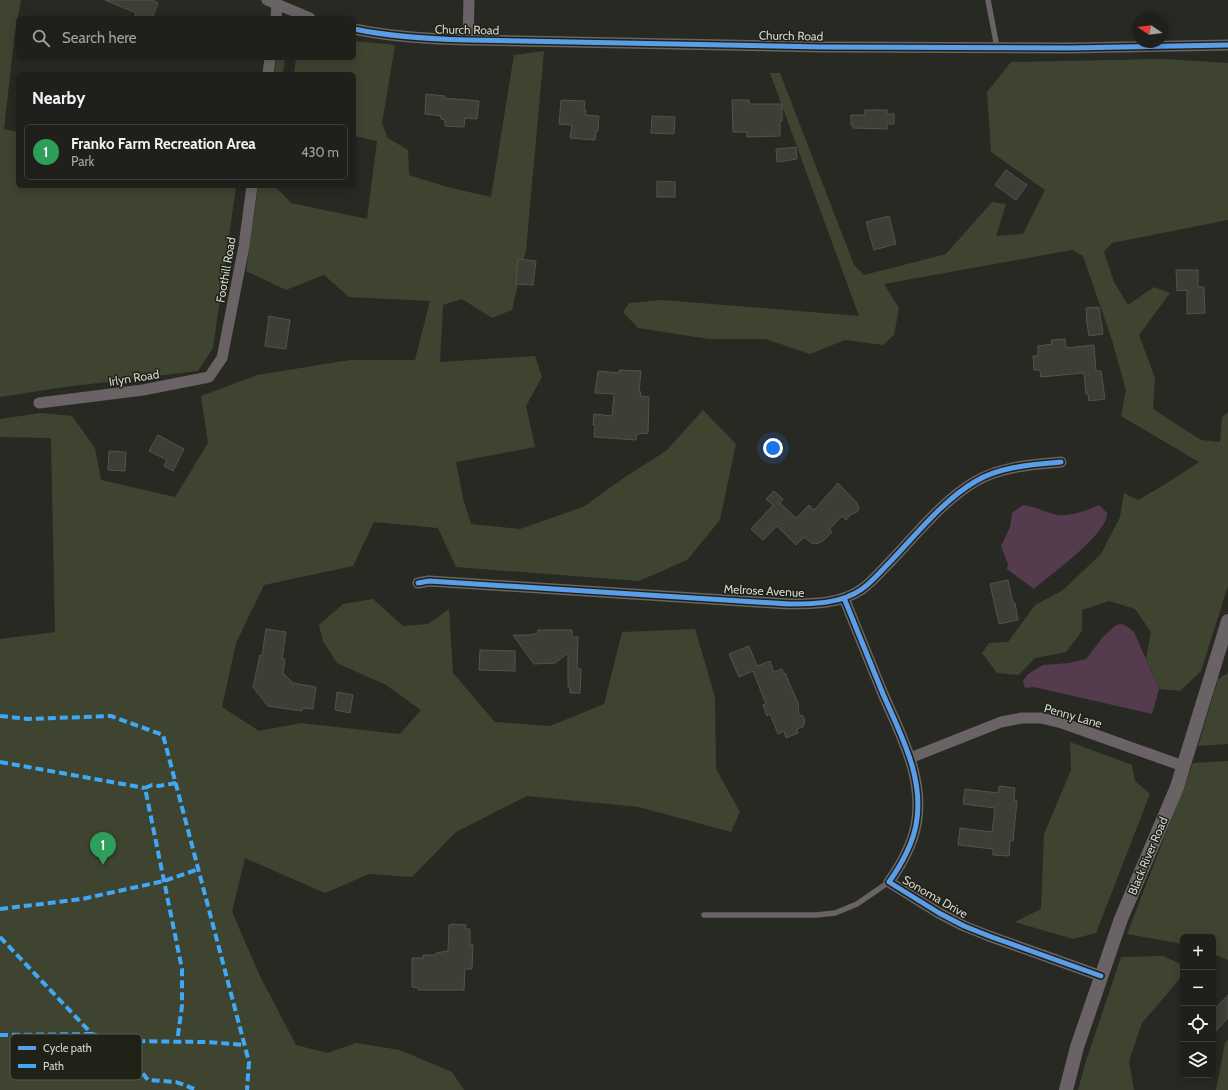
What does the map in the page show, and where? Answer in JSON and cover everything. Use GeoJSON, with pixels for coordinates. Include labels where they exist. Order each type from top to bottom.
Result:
{"type":"FeatureCollection","features":[{"type":"Feature","properties":{"kind":"street"},"geometry":{"type":"LineString","coordinates":[[468,40],[469,0]]}},
{"type":"Feature","properties":{"kind":"street"},"geometry":{"type":"LineString","coordinates":[[272,2],[276,16]]}},
{"type":"Feature","properties":{"kind":"street"},"geometry":{"type":"LineString","coordinates":[[272,2],[305,16]]}},
{"type":"Feature","properties":{"kind":"street","name":"Church Road"},"geometry":{"type":"LineString","coordinates":[[356,28],[376,33],[420,39],[823,47],[1069,48],[1228,45]]}},
{"type":"Feature","properties":{"kind":"street"},"geometry":{"type":"LineString","coordinates":[[268,72],[270,60]]}},
{"type":"Feature","properties":{"kind":"street","name":"Foothill Road"},"geometry":{"type":"LineString","coordinates":[[222,358],[244,246],[252,188]]}},
{"type":"Feature","properties":{"kind":"street","name":"Irlyn Road"},"geometry":{"type":"LineString","coordinates":[[39,403],[143,390],[209,377],[222,358]]}},
{"type":"Feature","properties":{"kind":"street","name":"Melrose Avenue"},"geometry":{"type":"LineString","coordinates":[[418,583],[429,581],[788,604],[827,602],[844,598],[861,590],[956,494],[977,481],[999,471],[1020,466],[1061,462]]}},
{"type":"Feature","properties":{"kind":"street","name":"Sonoma Drive"},"geometry":{"type":"LineString","coordinates":[[844,598],[910,758],[917,786],[918,807],[916,825],[910,847],[902,862],[888,882],[939,913],[964,926],[1102,976]]}},
{"type":"Feature","properties":{"kind":"street","name":"Black River Road"},"geometry":{"type":"LineString","coordinates":[[1066,1090],[1077,1047],[1121,919],[1177,787],[1228,621]]}},
{"type":"Feature","properties":{"kind":"street","name":"Penny Lane"},"geometry":{"type":"LineString","coordinates":[[910,758],[1001,722],[1022,718],[1041,718],[1062,723],[1183,766]]}},
{"type":"Feature","properties":{"kind":"lane"},"geometry":{"type":"LineString","coordinates":[[988,0],[997,47]]}},
{"type":"Feature","properties":{"kind":"lane"},"geometry":{"type":"LineString","coordinates":[[704,915],[816,915],[835,913],[857,904],[888,882]]}},
{"type":"Feature","properties":{"kind":"green space"},"geometry":{"type":"Polygon","coordinates":[[[0,0],[21,0],[18,16],[16,16],[4,129],[16,132],[16,188],[236,188],[213,348],[198,371],[65,387],[0,397],[0,0]]]}},
{"type":"Feature","properties":{"kind":"green space"},"geometry":{"type":"Polygon","coordinates":[[[356,41],[395,45],[382,123],[388,138],[408,150],[409,175],[451,188],[491,197],[514,55],[544,51],[526,250],[512,310],[492,318],[462,299],[443,305],[440,362],[535,356],[542,377],[526,406],[535,447],[456,462],[463,498],[471,524],[520,529],[583,507],[628,475],[666,451],[703,410],[736,444],[720,520],[687,560],[639,581],[456,567],[438,528],[374,522],[353,566],[264,585],[236,643],[222,707],[259,731],[301,723],[400,734],[421,710],[386,685],[337,663],[323,641],[319,625],[343,604],[373,599],[403,626],[428,624],[449,609],[453,673],[495,722],[550,726],[604,704],[622,632],[695,629],[715,697],[716,769],[740,812],[731,832],[639,807],[527,796],[456,832],[412,877],[369,874],[325,893],[245,858],[232,912],[260,976],[296,1045],[327,1053],[356,1043],[400,1050],[452,1072],[464,1090],[0,1090],[0,639],[55,632],[51,438],[0,437],[0,419],[41,413],[72,416],[95,448],[101,480],[175,497],[208,443],[201,396],[257,375],[350,360],[415,360],[430,301],[349,297],[324,275],[286,290],[246,271],[258,188],[277,188],[291,203],[367,219],[377,141],[356,136],[356,72],[294,72],[296,60],[356,60],[356,41]]]}},
{"type":"Feature","properties":{"kind":"green space"},"geometry":{"type":"Polygon","coordinates":[[[1162,59],[1228,63],[1228,220],[1112,243],[1104,252],[1114,282],[1128,305],[1154,287],[1170,293],[1139,335],[1155,378],[1153,409],[1201,440],[1220,442],[1222,417],[1228,412],[1228,586],[1201,671],[1180,691],[1159,689],[1146,659],[1151,632],[1135,609],[1109,601],[1082,610],[1082,631],[1066,652],[1035,658],[1019,675],[997,673],[982,653],[989,643],[1008,642],[1035,605],[1062,591],[1101,554],[1120,517],[1124,493],[1138,500],[1199,462],[1121,416],[1126,390],[1112,340],[1083,256],[1072,250],[884,284],[899,308],[894,335],[883,345],[845,340],[810,354],[766,339],[709,339],[638,328],[623,312],[629,303],[663,300],[859,316],[770,73],[780,73],[854,265],[864,275],[946,254],[992,202],[1006,204],[996,236],[1023,234],[1045,190],[991,152],[987,92],[1011,62],[1162,59]]]}},
{"type":"Feature","properties":{"kind":"green space"},"geometry":{"type":"Polygon","coordinates":[[[276,60],[285,60],[283,72],[274,72],[276,60]]]}},
{"type":"Feature","properties":{"kind":"green space"},"geometry":{"type":"Polygon","coordinates":[[[1228,673],[1228,744],[1198,746],[1218,679],[1228,673]]]}},
{"type":"Feature","properties":{"kind":"green space"},"geometry":{"type":"Polygon","coordinates":[[[1070,742],[1132,765],[1135,781],[1150,794],[1096,933],[1073,939],[1015,922],[1041,909],[1044,834],[1071,770],[1070,742]]]}},
{"type":"Feature","properties":{"kind":"green space"},"geometry":{"type":"Polygon","coordinates":[[[1228,761],[1228,960],[1216,955],[1216,934],[1180,934],[1180,943],[1127,934],[1193,763],[1228,761]]]}},
{"type":"Feature","properties":{"kind":"green space"},"geometry":{"type":"Polygon","coordinates":[[[1163,956],[1180,964],[1180,979],[1142,1023],[1129,1061],[1134,1090],[1078,1090],[1086,1061],[1121,957],[1163,956]]]}},
{"type":"Feature","properties":{"kind":"green space"},"geometry":{"type":"Polygon","coordinates":[[[1228,1040],[1228,1090],[1216,1090],[1225,1043],[1228,1040]]]}},
{"type":"Feature","properties":{"kind":"shaded area"},"geometry":{"type":"Polygon","coordinates":[[[1023,505],[1034,507],[1053,514],[1065,515],[1082,512],[1099,505],[1107,513],[1105,522],[1089,543],[1034,589],[1007,569],[1008,564],[1001,546],[1010,527],[1012,513],[1023,505]]]}},
{"type":"Feature","properties":{"kind":"shaded area"},"geometry":{"type":"Polygon","coordinates":[[[1122,624],[1134,632],[1159,689],[1152,714],[1034,687],[1025,688],[1023,681],[1028,674],[1043,665],[1069,663],[1086,659],[1103,637],[1116,625],[1122,624]]]}},
{"type":"Feature","properties":{"kind":"building"},"geometry":{"type":"Polygon","coordinates":[[[105,0],[152,0],[158,3],[153,16],[135,16],[136,13],[105,0]]]}},
{"type":"Feature","properties":{"kind":"building"},"geometry":{"type":"Polygon","coordinates":[[[426,94],[445,96],[444,98],[479,101],[477,119],[465,118],[464,127],[445,126],[445,120],[441,119],[441,116],[425,114],[426,94]]]}},
{"type":"Feature","properties":{"kind":"building"},"geometry":{"type":"Polygon","coordinates":[[[561,100],[585,101],[585,115],[599,116],[598,131],[596,131],[595,140],[570,138],[572,125],[559,124],[561,100]]]}},
{"type":"Feature","properties":{"kind":"building"},"geometry":{"type":"Polygon","coordinates":[[[732,100],[749,100],[749,104],[782,104],[780,136],[747,137],[747,132],[733,132],[732,100]]]}},
{"type":"Feature","properties":{"kind":"building"},"geometry":{"type":"Polygon","coordinates":[[[865,110],[887,110],[887,114],[894,114],[894,124],[887,124],[887,129],[853,128],[853,125],[851,125],[851,115],[865,115],[865,110]]]}},
{"type":"Feature","properties":{"kind":"building"},"geometry":{"type":"Polygon","coordinates":[[[652,116],[675,117],[674,134],[651,133],[652,116]]]}},
{"type":"Feature","properties":{"kind":"building"},"geometry":{"type":"Polygon","coordinates":[[[796,147],[797,159],[777,162],[776,149],[796,147]]]}},
{"type":"Feature","properties":{"kind":"building"},"geometry":{"type":"Polygon","coordinates":[[[1006,170],[1027,185],[1016,200],[995,185],[1006,170]]]}},
{"type":"Feature","properties":{"kind":"building"},"geometry":{"type":"Polygon","coordinates":[[[657,181],[675,182],[675,197],[657,197],[657,181]]]}},
{"type":"Feature","properties":{"kind":"building"},"geometry":{"type":"Polygon","coordinates":[[[889,216],[896,244],[874,250],[866,222],[889,216]]]}},
{"type":"Feature","properties":{"kind":"building"},"geometry":{"type":"Polygon","coordinates":[[[518,259],[536,261],[533,285],[516,284],[518,259]]]}},
{"type":"Feature","properties":{"kind":"building"},"geometry":{"type":"Polygon","coordinates":[[[1176,270],[1198,270],[1198,287],[1204,287],[1205,313],[1187,314],[1187,290],[1177,291],[1176,270]]]}},
{"type":"Feature","properties":{"kind":"building"},"geometry":{"type":"Polygon","coordinates":[[[1099,307],[1103,334],[1089,336],[1086,308],[1099,307]]]}},
{"type":"Feature","properties":{"kind":"building"},"geometry":{"type":"Polygon","coordinates":[[[269,316],[290,320],[286,349],[265,346],[269,316]]]}},
{"type":"Feature","properties":{"kind":"building"},"geometry":{"type":"Polygon","coordinates":[[[1065,339],[1066,348],[1094,345],[1096,371],[1101,371],[1105,399],[1089,401],[1088,394],[1086,394],[1084,373],[1041,377],[1040,370],[1034,370],[1033,356],[1038,356],[1038,346],[1052,344],[1051,340],[1065,339]]]}},
{"type":"Feature","properties":{"kind":"building"},"geometry":{"type":"Polygon","coordinates":[[[619,370],[641,371],[640,396],[649,397],[648,433],[637,434],[636,440],[594,437],[594,414],[612,416],[614,394],[595,393],[598,371],[619,373],[619,370]]]}},
{"type":"Feature","properties":{"kind":"building"},"geometry":{"type":"Polygon","coordinates":[[[158,435],[184,449],[173,471],[164,466],[167,460],[149,451],[158,435]]]}},
{"type":"Feature","properties":{"kind":"building"},"geometry":{"type":"Polygon","coordinates":[[[109,451],[126,452],[125,471],[108,470],[109,451]]]}},
{"type":"Feature","properties":{"kind":"building"},"geometry":{"type":"Polygon","coordinates":[[[838,483],[857,503],[859,509],[857,512],[850,515],[846,520],[842,516],[829,530],[832,532],[819,543],[813,544],[804,537],[796,545],[777,526],[763,540],[751,529],[773,505],[766,499],[774,491],[783,499],[780,503],[796,518],[809,505],[814,510],[838,483]]]}},
{"type":"Feature","properties":{"kind":"building"},"geometry":{"type":"Polygon","coordinates":[[[1008,580],[1013,603],[1015,603],[1018,620],[999,624],[990,584],[1008,580]]]}},
{"type":"Feature","properties":{"kind":"building"},"geometry":{"type":"Polygon","coordinates":[[[266,629],[286,632],[282,659],[285,659],[283,673],[293,683],[316,687],[313,709],[303,708],[302,711],[268,706],[253,687],[260,655],[262,656],[266,629]]]}},
{"type":"Feature","properties":{"kind":"building"},"geometry":{"type":"Polygon","coordinates":[[[538,630],[572,630],[572,637],[578,637],[577,668],[581,669],[580,693],[570,693],[570,687],[568,687],[568,653],[555,663],[534,664],[513,635],[538,634],[538,630]]]}},
{"type":"Feature","properties":{"kind":"building"},"geometry":{"type":"Polygon","coordinates":[[[749,646],[757,666],[770,661],[774,672],[782,669],[784,674],[785,673],[798,703],[799,715],[803,716],[805,720],[803,727],[797,729],[798,733],[786,738],[784,731],[778,734],[770,714],[767,716],[763,705],[766,704],[753,671],[739,677],[729,654],[749,646]]]}},
{"type":"Feature","properties":{"kind":"building"},"geometry":{"type":"Polygon","coordinates":[[[480,650],[515,651],[515,671],[479,670],[480,650]]]}},
{"type":"Feature","properties":{"kind":"building"},"geometry":{"type":"Polygon","coordinates":[[[337,692],[353,695],[350,713],[335,710],[337,692]]]}},
{"type":"Feature","properties":{"kind":"building"},"geometry":{"type":"Polygon","coordinates":[[[999,786],[1015,788],[1014,800],[1017,801],[1013,841],[1010,841],[1009,856],[993,855],[993,849],[958,845],[960,828],[992,832],[995,808],[963,804],[965,789],[998,793],[999,786]]]}},
{"type":"Feature","properties":{"kind":"building"},"geometry":{"type":"Polygon","coordinates":[[[449,925],[466,925],[465,929],[470,929],[470,945],[473,945],[472,969],[465,969],[464,990],[418,990],[419,988],[412,987],[412,958],[423,958],[423,955],[436,955],[436,953],[448,951],[449,925]]]}},
{"type":"Feature","properties":{"kind":"building"},"geometry":{"type":"Polygon","coordinates":[[[1228,995],[1228,1018],[1216,1031],[1216,1008],[1228,995]]]}},
{"type":"Feature","properties":{"kind":"marked path"},"geometry":{"type":"LineString","coordinates":[[0,716],[28,719],[111,716],[163,735],[249,1062],[247,1090]]}},
{"type":"Feature","properties":{"kind":"marked path"},"geometry":{"type":"LineString","coordinates":[[0,762],[145,788]]}},
{"type":"Feature","properties":{"kind":"marked path"},"geometry":{"type":"LineString","coordinates":[[176,783],[159,786],[152,785],[145,788],[182,969],[182,1006],[177,1042]]}},
{"type":"Feature","properties":{"kind":"marked path"},"geometry":{"type":"LineString","coordinates":[[0,909],[82,899],[164,881],[199,869]]}},
{"type":"Feature","properties":{"kind":"marked path"},"geometry":{"type":"LineString","coordinates":[[0,937],[92,1034]]}},
{"type":"Feature","properties":{"kind":"marked path"},"geometry":{"type":"LineString","coordinates":[[0,1035],[10,1035]]}},
{"type":"Feature","properties":{"kind":"marked path"},"geometry":{"type":"LineString","coordinates":[[142,1041],[207,1042],[245,1045]]}},
{"type":"Feature","properties":{"kind":"marked path"},"geometry":{"type":"LineString","coordinates":[[142,1072],[148,1080],[176,1082],[197,1090]]}},
{"type":"Feature","properties":{"kind":"cycle path"},"geometry":{"type":"LineString","coordinates":[[356,29],[396,36],[453,40],[823,47],[1069,48],[1228,45]]}},
{"type":"Feature","properties":{"kind":"cycle path"},"geometry":{"type":"LineString","coordinates":[[418,583],[429,581],[789,604],[827,602],[845,598],[866,586],[930,518],[952,498],[976,481],[1007,469],[1028,465],[1061,462]]}},
{"type":"Feature","properties":{"kind":"cycle path"},"geometry":{"type":"LineString","coordinates":[[844,598],[904,741],[910,758],[917,791],[918,808],[912,840],[906,855],[889,882],[939,913],[964,926],[1101,976]]}},
{"type":"Feature","properties":{"kind":"place","name":"Franko Farm Recreation Area"},"geometry":{"type":"Point","coordinates":[103,865]}}]}
